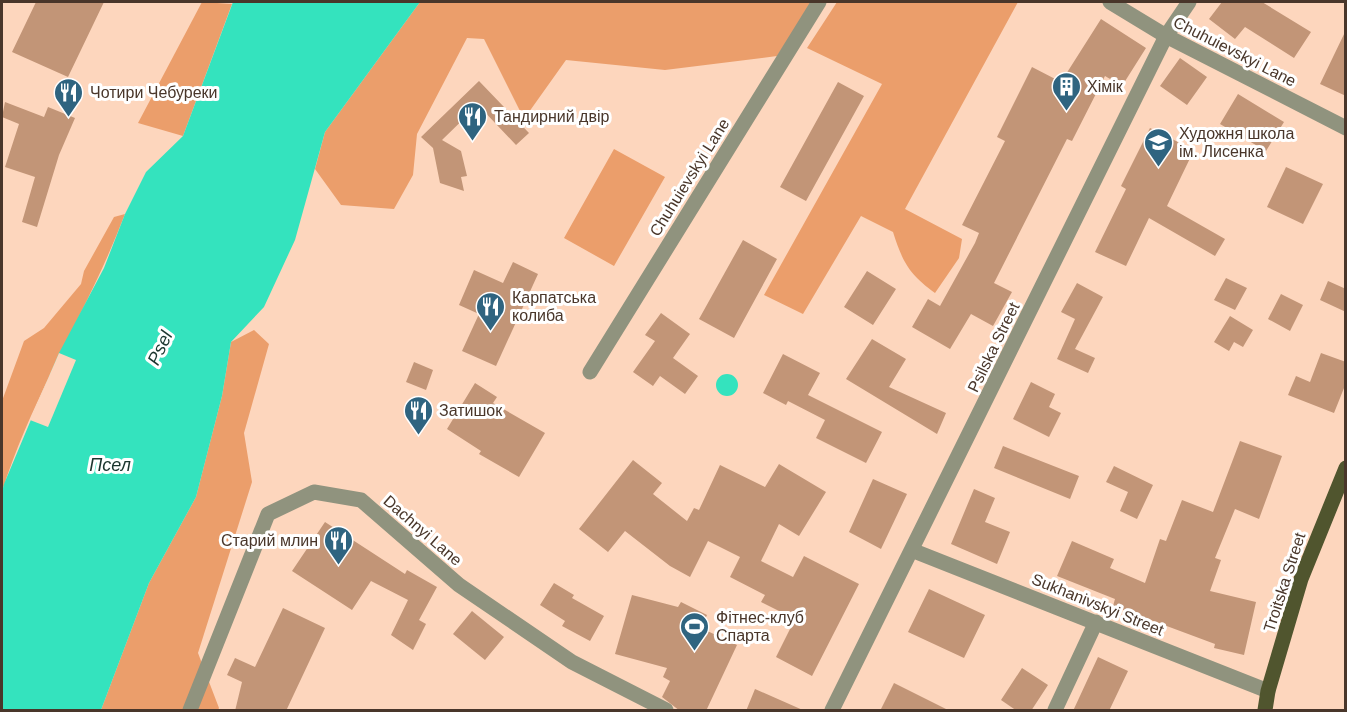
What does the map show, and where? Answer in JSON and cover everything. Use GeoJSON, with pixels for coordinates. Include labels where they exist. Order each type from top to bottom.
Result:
{"type":"FeatureCollection","features":[{"type":"Feature","properties":{"kind":"main road","name":"Troitska Street"},"geometry":{"type":"LineString","coordinates":[[1265,711],[1268,691],[1301,579],[1346,468]]}},
{"type":"Feature","properties":{"kind":"street","name":"Chuhuievskyi Lane"},"geometry":{"type":"LineString","coordinates":[[590,372],[819,2]]}},
{"type":"Feature","properties":{"kind":"street","name":"Chuhuievskyi Lane"},"geometry":{"type":"LineString","coordinates":[[1110,2],[1166,36],[1346,128]]}},
{"type":"Feature","properties":{"kind":"street","name":"Psilska Street"},"geometry":{"type":"LineString","coordinates":[[832,711],[914,551],[1166,36],[1189,2]]}},
{"type":"Feature","properties":{"kind":"street","name":"Dachnyi Lane"},"geometry":{"type":"LineString","coordinates":[[190,711],[268,514],[314,492],[361,500],[468,592],[572,662],[666,711]]}},
{"type":"Feature","properties":{"kind":"street","name":"Sukhanivskyi Street"},"geometry":{"type":"LineString","coordinates":[[914,551],[1268,691]]}},
{"type":"Feature","properties":{"kind":"street"},"geometry":{"type":"LineString","coordinates":[[1055,711],[1096,622]]}},
{"type":"Feature","properties":{"kind":"shaded area"},"geometry":{"type":"Polygon","coordinates":[[[202,2],[232,4],[183,136],[138,123],[202,2]]]}},
{"type":"Feature","properties":{"kind":"shaded area"},"geometry":{"type":"Polygon","coordinates":[[[420,2],[813,2],[777,56],[665,70],[566,60],[524,119],[484,39],[467,38],[417,134],[413,175],[394,209],[341,205],[315,169],[325,132],[420,2]]]}},
{"type":"Feature","properties":{"kind":"shaded area"},"geometry":{"type":"Polygon","coordinates":[[[837,2],[1018,2],[905,209],[962,239],[959,258],[935,293],[908,267],[893,232],[861,216],[803,314],[764,295],[882,84],[807,48],[837,2]]]}},
{"type":"Feature","properties":{"kind":"shaded area"},"geometry":{"type":"Polygon","coordinates":[[[614,149],[665,177],[614,266],[564,238],[614,149]]]}},
{"type":"Feature","properties":{"kind":"shaded area"},"geometry":{"type":"Polygon","coordinates":[[[125,214],[95,284],[29,421],[2,492],[2,401],[24,341],[44,328],[81,284],[84,271],[114,217],[125,214]]]}},
{"type":"Feature","properties":{"kind":"shaded area"},"geometry":{"type":"Polygon","coordinates":[[[254,330],[269,344],[244,433],[252,482],[198,653],[219,708],[218,710],[101,710],[149,583],[196,497],[222,396],[231,342],[254,330]]]}},
{"type":"Feature","properties":{"kind":"water","name":"Псел"},"geometry":{"type":"Polygon","coordinates":[[[233,2],[420,2],[325,132],[295,240],[264,307],[231,342],[222,396],[196,497],[149,583],[101,710],[2,710],[2,492],[4,484],[59,353],[104,268],[125,214],[146,172],[183,136],[233,2]]]}},
{"type":"Feature","properties":{"kind":"water"},"geometry":{"type":"Polygon","coordinates":[[[723,374],[731,374],[738,381],[738,389],[731,396],[723,396],[716,389],[716,381],[723,374]]]}},
{"type":"Feature","properties":{"kind":"pier"},"geometry":{"type":"Polygon","coordinates":[[[59,353],[76,360],[48,427],[30,420],[59,353]]]}},
{"type":"Feature","properties":{"kind":"building"},"geometry":{"type":"Polygon","coordinates":[[[36,2],[104,2],[68,77],[12,52],[36,2]]]}},
{"type":"Feature","properties":{"kind":"building"},"geometry":{"type":"Polygon","coordinates":[[[1222,2],[1262,2],[1311,32],[1294,58],[1245,27],[1235,39],[1209,19],[1222,2]]]}},
{"type":"Feature","properties":{"kind":"building"},"geometry":{"type":"Polygon","coordinates":[[[1101,19],[1146,48],[1122,86],[1105,76],[1072,141],[1067,139],[994,283],[1012,292],[993,326],[971,314],[950,349],[912,327],[928,299],[940,306],[975,243],[979,233],[962,225],[1005,141],[997,137],[1032,67],[1061,82],[1101,19]]]}},
{"type":"Feature","properties":{"kind":"building"},"geometry":{"type":"Polygon","coordinates":[[[1346,30],[1346,96],[1320,84],[1346,30]]]}},
{"type":"Feature","properties":{"kind":"building"},"geometry":{"type":"Polygon","coordinates":[[[1180,58],[1207,77],[1187,105],[1160,86],[1180,58]]]}},
{"type":"Feature","properties":{"kind":"building"},"geometry":{"type":"Polygon","coordinates":[[[479,81],[529,133],[516,145],[478,105],[442,140],[461,151],[467,176],[461,177],[464,191],[440,183],[433,148],[421,137],[479,81]]]}},
{"type":"Feature","properties":{"kind":"building"},"geometry":{"type":"Polygon","coordinates":[[[838,82],[864,96],[806,201],[780,187],[838,82]]]}},
{"type":"Feature","properties":{"kind":"building"},"geometry":{"type":"Polygon","coordinates":[[[1238,94],[1284,122],[1266,151],[1220,124],[1238,94]]]}},
{"type":"Feature","properties":{"kind":"building"},"geometry":{"type":"Polygon","coordinates":[[[5,102],[44,117],[48,107],[75,118],[59,155],[37,227],[22,222],[35,177],[5,167],[19,124],[2,117],[5,102]]]}},
{"type":"Feature","properties":{"kind":"building"},"geometry":{"type":"Polygon","coordinates":[[[1150,128],[1194,150],[1167,206],[1225,239],[1215,256],[1149,218],[1126,266],[1095,252],[1126,189],[1121,186],[1150,128]]]}},
{"type":"Feature","properties":{"kind":"building"},"geometry":{"type":"Polygon","coordinates":[[[1286,167],[1323,184],[1303,224],[1267,207],[1286,167]]]}},
{"type":"Feature","properties":{"kind":"building"},"geometry":{"type":"Polygon","coordinates":[[[743,240],[777,259],[734,338],[699,319],[743,240]]]}},
{"type":"Feature","properties":{"kind":"building","name":"Карпатська колиба"},"geometry":{"type":"Polygon","coordinates":[[[513,262],[538,274],[496,366],[462,351],[479,314],[459,305],[474,270],[503,283],[513,262]]]}},
{"type":"Feature","properties":{"kind":"building"},"geometry":{"type":"Polygon","coordinates":[[[867,271],[896,289],[873,325],[844,307],[867,271]]]}},
{"type":"Feature","properties":{"kind":"building"},"geometry":{"type":"Polygon","coordinates":[[[1226,278],[1247,288],[1235,310],[1214,300],[1226,278]]]}},
{"type":"Feature","properties":{"kind":"building"},"geometry":{"type":"Polygon","coordinates":[[[1328,281],[1346,289],[1346,312],[1320,300],[1328,281]]]}},
{"type":"Feature","properties":{"kind":"building"},"geometry":{"type":"Polygon","coordinates":[[[1077,283],[1103,297],[1075,349],[1095,358],[1088,373],[1057,359],[1075,319],[1061,312],[1077,283]]]}},
{"type":"Feature","properties":{"kind":"building"},"geometry":{"type":"Polygon","coordinates":[[[1281,294],[1303,305],[1290,331],[1268,319],[1281,294]]]}},
{"type":"Feature","properties":{"kind":"building"},"geometry":{"type":"Polygon","coordinates":[[[661,313],[690,334],[673,358],[698,376],[685,394],[660,376],[653,386],[633,372],[655,341],[645,335],[661,313]]]}},
{"type":"Feature","properties":{"kind":"building"},"geometry":{"type":"Polygon","coordinates":[[[1230,316],[1253,330],[1243,347],[1234,342],[1229,351],[1214,342],[1230,316]]]}},
{"type":"Feature","properties":{"kind":"building"},"geometry":{"type":"Polygon","coordinates":[[[872,339],[906,359],[889,387],[946,413],[937,434],[846,379],[872,339]]]}},
{"type":"Feature","properties":{"kind":"building"},"geometry":{"type":"Polygon","coordinates":[[[1321,353],[1346,362],[1346,383],[1334,413],[1288,395],[1296,376],[1310,382],[1321,353]]]}},
{"type":"Feature","properties":{"kind":"building"},"geometry":{"type":"Polygon","coordinates":[[[783,354],[820,373],[808,395],[882,432],[866,463],[816,438],[825,420],[788,401],[786,405],[763,393],[783,354]]]}},
{"type":"Feature","properties":{"kind":"building"},"geometry":{"type":"Polygon","coordinates":[[[414,362],[433,370],[426,390],[406,382],[414,362]]]}},
{"type":"Feature","properties":{"kind":"building"},"geometry":{"type":"Polygon","coordinates":[[[1031,382],[1055,394],[1049,407],[1061,413],[1049,437],[1013,419],[1031,382]]]}},
{"type":"Feature","properties":{"kind":"building"},"geometry":{"type":"Polygon","coordinates":[[[475,383],[497,397],[493,403],[545,433],[519,477],[479,454],[481,451],[447,429],[475,383]]]}},
{"type":"Feature","properties":{"kind":"building"},"geometry":{"type":"Polygon","coordinates":[[[1240,441],[1282,456],[1259,519],[1235,509],[1215,558],[1221,560],[1210,591],[1256,602],[1244,655],[1214,648],[1215,644],[1113,606],[1115,599],[1057,576],[1072,541],[1114,559],[1110,568],[1145,583],[1160,539],[1166,541],[1182,500],[1213,512],[1240,441]]]}},
{"type":"Feature","properties":{"kind":"building"},"geometry":{"type":"Polygon","coordinates":[[[1003,446],[1079,476],[1070,499],[994,468],[1003,446]]]}},
{"type":"Feature","properties":{"kind":"building"},"geometry":{"type":"Polygon","coordinates":[[[633,460],[662,483],[653,494],[687,521],[694,508],[699,510],[720,465],[765,487],[779,464],[826,492],[799,536],[779,524],[761,561],[793,577],[804,556],[859,584],[812,676],[776,657],[795,619],[761,602],[765,595],[730,577],[740,557],[708,541],[690,577],[670,566],[625,531],[608,552],[579,529],[633,460]]]}},
{"type":"Feature","properties":{"kind":"building"},"geometry":{"type":"Polygon","coordinates":[[[1114,466],[1153,485],[1137,519],[1120,511],[1128,492],[1106,482],[1114,466]]]}},
{"type":"Feature","properties":{"kind":"building"},"geometry":{"type":"Polygon","coordinates":[[[873,479],[907,494],[881,549],[849,532],[873,479]]]}},
{"type":"Feature","properties":{"kind":"building"},"geometry":{"type":"Polygon","coordinates":[[[974,489],[995,498],[985,522],[1010,532],[997,564],[951,544],[974,489]]]}},
{"type":"Feature","properties":{"kind":"building","name":"Старий млин"},"geometry":{"type":"Polygon","coordinates":[[[325,522],[405,574],[407,570],[437,587],[419,620],[426,624],[413,650],[391,635],[408,600],[371,581],[352,610],[292,571],[325,522]]]}},
{"type":"Feature","properties":{"kind":"building"},"geometry":{"type":"Polygon","coordinates":[[[554,583],[574,595],[572,598],[604,616],[590,641],[562,626],[565,621],[540,605],[554,583]]]}},
{"type":"Feature","properties":{"kind":"building"},"geometry":{"type":"Polygon","coordinates":[[[929,589],[985,615],[964,658],[908,632],[929,589]]]}},
{"type":"Feature","properties":{"kind":"building"},"geometry":{"type":"Polygon","coordinates":[[[632,595],[678,607],[681,602],[707,615],[701,628],[737,645],[706,711],[680,711],[662,697],[670,681],[663,677],[667,668],[615,654],[632,595]]]}},
{"type":"Feature","properties":{"kind":"building"},"geometry":{"type":"Polygon","coordinates":[[[283,608],[325,628],[286,711],[235,711],[242,682],[227,675],[235,658],[255,667],[283,608]]]}},
{"type":"Feature","properties":{"kind":"building"},"geometry":{"type":"Polygon","coordinates":[[[472,611],[504,637],[485,660],[453,634],[472,611]]]}},
{"type":"Feature","properties":{"kind":"building"},"geometry":{"type":"Polygon","coordinates":[[[1098,657],[1128,671],[1109,711],[1073,711],[1098,657]]]}},
{"type":"Feature","properties":{"kind":"building"},"geometry":{"type":"Polygon","coordinates":[[[1022,668],[1048,685],[1031,711],[1017,711],[1001,700],[1022,668]]]}},
{"type":"Feature","properties":{"kind":"building"},"geometry":{"type":"Polygon","coordinates":[[[894,683],[950,711],[880,711],[894,683]]]}},
{"type":"Feature","properties":{"kind":"building"},"geometry":{"type":"Polygon","coordinates":[[[755,689],[805,711],[746,711],[755,689]]]}},
{"type":"Feature","properties":{"kind":"place","name":"Хімік"},"geometry":{"type":"Point","coordinates":[1066,112]}},
{"type":"Feature","properties":{"kind":"place","name":"Чотири Чебуреки"},"geometry":{"type":"Point","coordinates":[69,118]}},
{"type":"Feature","properties":{"kind":"place","name":"Тандирний двір"},"geometry":{"type":"Point","coordinates":[473,142]}},
{"type":"Feature","properties":{"kind":"place","name":"Художня школа ім. Лисенка"},"geometry":{"type":"Point","coordinates":[1158,168]}},
{"type":"Feature","properties":{"kind":"place","name":"Карпатська колиба"},"geometry":{"type":"Point","coordinates":[491,332]}},
{"type":"Feature","properties":{"kind":"place","name":"Затишок"},"geometry":{"type":"Point","coordinates":[418,436]}},
{"type":"Feature","properties":{"kind":"place","name":"Старий млин"},"geometry":{"type":"Point","coordinates":[339,566]}},
{"type":"Feature","properties":{"kind":"place","name":"Фітнес-клуб Спарта"},"geometry":{"type":"Point","coordinates":[695,652]}},
{"type":"Feature","properties":{"kind":"water label","name":"Psel"},"geometry":{"type":"Point","coordinates":[160,348]}}]}
